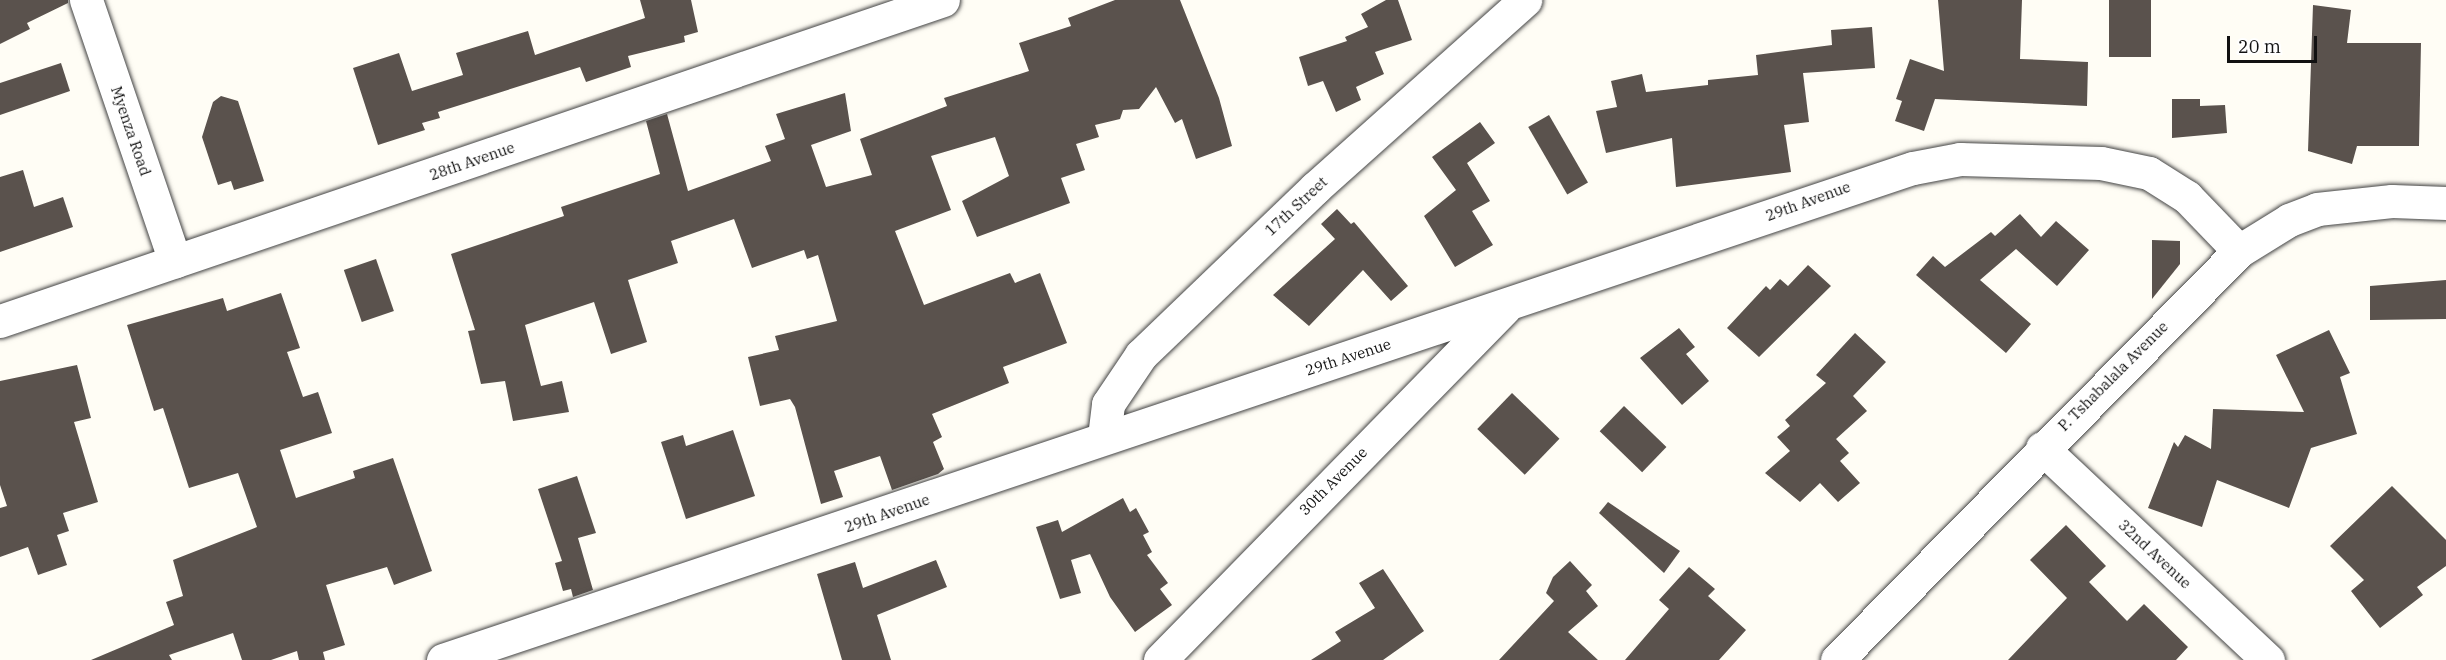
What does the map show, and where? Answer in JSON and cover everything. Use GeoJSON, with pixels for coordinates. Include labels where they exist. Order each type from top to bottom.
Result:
{"type":"FeatureCollection","features":[{"type":"Feature","properties":{"kind":"street","name":"Myenza Road"},"geometry":{"type":"LineString","coordinates":[[86,0],[175,261]]}},
{"type":"Feature","properties":{"kind":"street","name":"28th Avenue"},"geometry":{"type":"LineString","coordinates":[[0,321],[944,0]]}},
{"type":"Feature","properties":{"kind":"street","name":"17th Street"},"geometry":{"type":"LineString","coordinates":[[1104,437],[1108,404],[1141,355],[1315,188],[1524,0]]}},
{"type":"Feature","properties":{"kind":"street","name":"29th Avenue"},"geometry":{"type":"LineString","coordinates":[[443,660],[1104,437],[1508,304],[1866,181],[1960,159],[2101,163],[2150,173],[2187,197],[2239,251]]}},
{"type":"Feature","properties":{"kind":"street","name":"P. Tshabalala Avenue"},"geometry":{"type":"LineString","coordinates":[[1837,660],[2042,448],[2239,251],[2289,220],[2317,209],[2392,201],[2446,203]]}},
{"type":"Feature","properties":{"kind":"street","name":"30th Avenue"},"geometry":{"type":"LineString","coordinates":[[1160,660],[1508,304]]}},
{"type":"Feature","properties":{"kind":"street","name":"32nd Avenue"},"geometry":{"type":"LineString","coordinates":[[2042,448],[2268,660]]}},
{"type":"Feature","properties":{"kind":"building"},"geometry":{"type":"Polygon","coordinates":[[[0,0],[68,0],[68,3],[27,23],[30,29],[0,44],[0,0]]]}},
{"type":"Feature","properties":{"kind":"building"},"geometry":{"type":"Polygon","coordinates":[[[640,0],[691,0],[698,32],[684,36],[685,42],[628,56],[631,67],[586,82],[580,67],[438,112],[440,118],[422,123],[425,130],[378,145],[353,68],[399,53],[412,91],[463,75],[456,53],[528,31],[535,55],[645,18],[640,0]]]}},
{"type":"Feature","properties":{"kind":"building"},"geometry":{"type":"Polygon","coordinates":[[[1115,0],[1180,0],[1219,98],[1232,146],[1196,159],[1182,119],[1175,123],[1156,87],[1139,109],[1123,110],[1120,119],[1095,125],[1099,137],[1076,144],[1085,170],[1061,178],[1070,203],[977,237],[962,201],[1009,176],[995,137],[931,156],[951,210],[895,231],[924,305],[1010,273],[1015,283],[1040,273],[1067,343],[1003,367],[1009,383],[932,414],[942,437],[933,442],[944,469],[938,474],[892,490],[880,456],[834,471],[843,497],[821,504],[795,407],[790,399],[760,406],[748,357],[779,350],[775,336],[837,321],[818,255],[807,259],[804,250],[752,268],[734,219],[671,241],[678,263],[628,280],[647,342],[611,354],[594,302],[525,325],[541,386],[562,381],[569,412],[513,421],[505,381],[481,384],[468,331],[475,330],[451,254],[564,216],[561,207],[660,174],[646,121],[667,114],[688,191],[771,161],[765,146],[785,139],[776,114],[845,93],[851,131],[811,145],[826,187],[872,175],[860,139],[947,106],[944,98],[1029,71],[1019,43],[1071,26],[1068,18],[1115,0]]]}},
{"type":"Feature","properties":{"kind":"building"},"geometry":{"type":"Polygon","coordinates":[[[1386,0],[1398,0],[1412,40],[1375,52],[1384,74],[1356,87],[1361,100],[1336,112],[1323,81],[1308,86],[1299,57],[1347,41],[1345,37],[1368,27],[1361,14],[1386,0]]]}},
{"type":"Feature","properties":{"kind":"building"},"geometry":{"type":"Polygon","coordinates":[[[1938,0],[2022,0],[2020,59],[2088,62],[2087,106],[1935,99],[1924,131],[1895,121],[1902,101],[1896,99],[1910,59],[1944,71],[1938,0]]]}},
{"type":"Feature","properties":{"kind":"building"},"geometry":{"type":"Polygon","coordinates":[[[2109,0],[2151,0],[2151,57],[2109,57],[2109,0]]]}},
{"type":"Feature","properties":{"kind":"building"},"geometry":{"type":"Polygon","coordinates":[[[2313,5],[2351,10],[2347,43],[2421,43],[2419,146],[2357,146],[2352,164],[2308,151],[2313,5]]]}},
{"type":"Feature","properties":{"kind":"building"},"geometry":{"type":"Polygon","coordinates":[[[1872,27],[1875,68],[1803,73],[1809,122],[1784,125],[1791,172],[1676,187],[1672,138],[1606,153],[1596,111],[1617,107],[1611,81],[1642,74],[1646,92],[1708,85],[1708,80],[1758,75],[1756,55],[1832,45],[1831,30],[1872,27]]]}},
{"type":"Feature","properties":{"kind":"building"},"geometry":{"type":"Polygon","coordinates":[[[61,63],[70,91],[0,115],[0,83],[61,63]]]}},
{"type":"Feature","properties":{"kind":"building"},"geometry":{"type":"Polygon","coordinates":[[[221,96],[238,101],[264,181],[234,190],[231,181],[218,185],[202,137],[213,102],[221,96]]]}},
{"type":"Feature","properties":{"kind":"building"},"geometry":{"type":"Polygon","coordinates":[[[2172,99],[2200,99],[2200,106],[2225,105],[2227,133],[2172,138],[2172,99]]]}},
{"type":"Feature","properties":{"kind":"building"},"geometry":{"type":"Polygon","coordinates":[[[1549,115],[1588,183],[1567,195],[1528,127],[1549,115]]]}},
{"type":"Feature","properties":{"kind":"building"},"geometry":{"type":"Polygon","coordinates":[[[1480,122],[1495,143],[1467,163],[1490,201],[1472,211],[1493,245],[1455,267],[1424,216],[1456,190],[1432,157],[1480,122]]]}},
{"type":"Feature","properties":{"kind":"building"},"geometry":{"type":"Polygon","coordinates":[[[23,170],[34,207],[63,197],[73,227],[0,252],[0,177],[23,170]]]}},
{"type":"Feature","properties":{"kind":"building"},"geometry":{"type":"Polygon","coordinates":[[[1337,209],[1351,224],[1354,222],[1408,286],[1391,301],[1363,270],[1309,326],[1273,295],[1335,239],[1321,224],[1337,209]]]}},
{"type":"Feature","properties":{"kind":"building"},"geometry":{"type":"Polygon","coordinates":[[[2020,214],[2041,237],[2056,221],[2089,250],[2057,286],[2016,249],[1980,280],[2031,324],[2006,353],[1916,275],[1933,256],[1945,267],[1991,232],[1995,236],[2020,214]]]}},
{"type":"Feature","properties":{"kind":"building"},"geometry":{"type":"Polygon","coordinates":[[[2152,240],[2180,241],[2180,264],[2152,299],[2152,240]]]}},
{"type":"Feature","properties":{"kind":"building"},"geometry":{"type":"Polygon","coordinates":[[[376,259],[394,311],[362,322],[344,270],[376,259]]]}},
{"type":"Feature","properties":{"kind":"building"},"geometry":{"type":"Polygon","coordinates":[[[1808,265],[1831,286],[1759,357],[1727,328],[1766,286],[1770,290],[1780,279],[1788,286],[1808,265]]]}},
{"type":"Feature","properties":{"kind":"building"},"geometry":{"type":"Polygon","coordinates":[[[2446,280],[2446,319],[2370,320],[2370,286],[2446,280]]]}},
{"type":"Feature","properties":{"kind":"building"},"geometry":{"type":"Polygon","coordinates":[[[281,293],[300,348],[287,352],[303,397],[318,392],[332,433],[280,450],[296,498],[355,478],[353,471],[393,458],[432,571],[394,585],[387,567],[326,585],[345,645],[323,652],[325,660],[299,660],[297,651],[271,660],[242,660],[233,633],[169,655],[172,660],[91,660],[174,625],[166,602],[183,596],[173,560],[257,527],[238,473],[189,488],[163,408],[154,411],[127,325],[223,298],[227,311],[281,293]]]}},
{"type":"Feature","properties":{"kind":"building"},"geometry":{"type":"Polygon","coordinates":[[[1679,328],[1695,347],[1686,354],[1709,381],[1682,405],[1640,358],[1679,328]]]}},
{"type":"Feature","properties":{"kind":"building"},"geometry":{"type":"Polygon","coordinates":[[[2329,330],[2350,373],[2340,377],[2357,434],[2311,448],[2289,508],[2217,480],[2202,527],[2148,508],[2174,442],[2178,447],[2185,435],[2211,449],[2213,409],[2304,412],[2276,355],[2329,330]]]}},
{"type":"Feature","properties":{"kind":"building"},"geometry":{"type":"Polygon","coordinates":[[[1855,333],[1886,362],[1853,396],[1867,411],[1836,439],[1849,453],[1840,461],[1860,483],[1838,502],[1820,483],[1800,502],[1765,473],[1790,451],[1777,437],[1790,426],[1785,420],[1826,383],[1816,375],[1855,333]]]}},
{"type":"Feature","properties":{"kind":"building"},"geometry":{"type":"Polygon","coordinates":[[[77,365],[91,418],[74,422],[98,502],[63,513],[69,531],[57,535],[67,565],[38,575],[28,547],[0,557],[0,508],[7,506],[0,485],[0,381],[77,365]]]}},
{"type":"Feature","properties":{"kind":"building"},"geometry":{"type":"Polygon","coordinates":[[[1512,393],[1559,439],[1525,475],[1477,429],[1512,393]]]}},
{"type":"Feature","properties":{"kind":"building"},"geometry":{"type":"Polygon","coordinates":[[[1624,406],[1666,447],[1642,472],[1600,431],[1624,406]]]}},
{"type":"Feature","properties":{"kind":"building"},"geometry":{"type":"Polygon","coordinates":[[[733,430],[755,496],[686,519],[661,442],[683,435],[686,446],[733,430]]]}},
{"type":"Feature","properties":{"kind":"building"},"geometry":{"type":"Polygon","coordinates":[[[577,476],[596,533],[578,538],[593,590],[573,597],[571,589],[563,591],[555,563],[562,561],[538,489],[577,476]]]}},
{"type":"Feature","properties":{"kind":"building"},"geometry":{"type":"Polygon","coordinates":[[[2392,486],[2446,540],[2446,566],[2417,587],[2423,595],[2380,628],[2351,591],[2364,580],[2330,546],[2392,486]]]}},
{"type":"Feature","properties":{"kind":"building"},"geometry":{"type":"Polygon","coordinates":[[[1123,498],[1130,512],[1136,508],[1149,532],[1143,535],[1152,552],[1147,555],[1168,583],[1160,589],[1172,605],[1135,632],[1110,597],[1090,554],[1071,560],[1081,593],[1060,599],[1036,527],[1058,520],[1062,532],[1123,498]]]}},
{"type":"Feature","properties":{"kind":"building"},"geometry":{"type":"Polygon","coordinates":[[[1608,502],[1680,551],[1664,573],[1599,513],[1608,502]]]}},
{"type":"Feature","properties":{"kind":"building"},"geometry":{"type":"Polygon","coordinates":[[[2066,525],[2106,566],[2089,582],[2127,621],[2144,604],[2188,647],[2176,660],[2008,660],[2067,598],[2030,560],[2066,525]]]}},
{"type":"Feature","properties":{"kind":"building"},"geometry":{"type":"Polygon","coordinates":[[[936,560],[947,587],[877,615],[891,660],[842,660],[817,574],[855,562],[863,588],[936,560]]]}},
{"type":"Feature","properties":{"kind":"building"},"geometry":{"type":"Polygon","coordinates":[[[1570,561],[1592,585],[1586,591],[1598,606],[1568,632],[1598,660],[1499,660],[1554,601],[1546,593],[1553,577],[1570,561]]]}},
{"type":"Feature","properties":{"kind":"building"},"geometry":{"type":"Polygon","coordinates":[[[1689,567],[1715,589],[1708,596],[1746,630],[1719,660],[1625,660],[1669,609],[1659,600],[1689,567]]]}},
{"type":"Feature","properties":{"kind":"building"},"geometry":{"type":"Polygon","coordinates":[[[1383,569],[1424,631],[1383,660],[1311,660],[1341,641],[1335,632],[1375,608],[1359,583],[1383,569]]]}}]}
